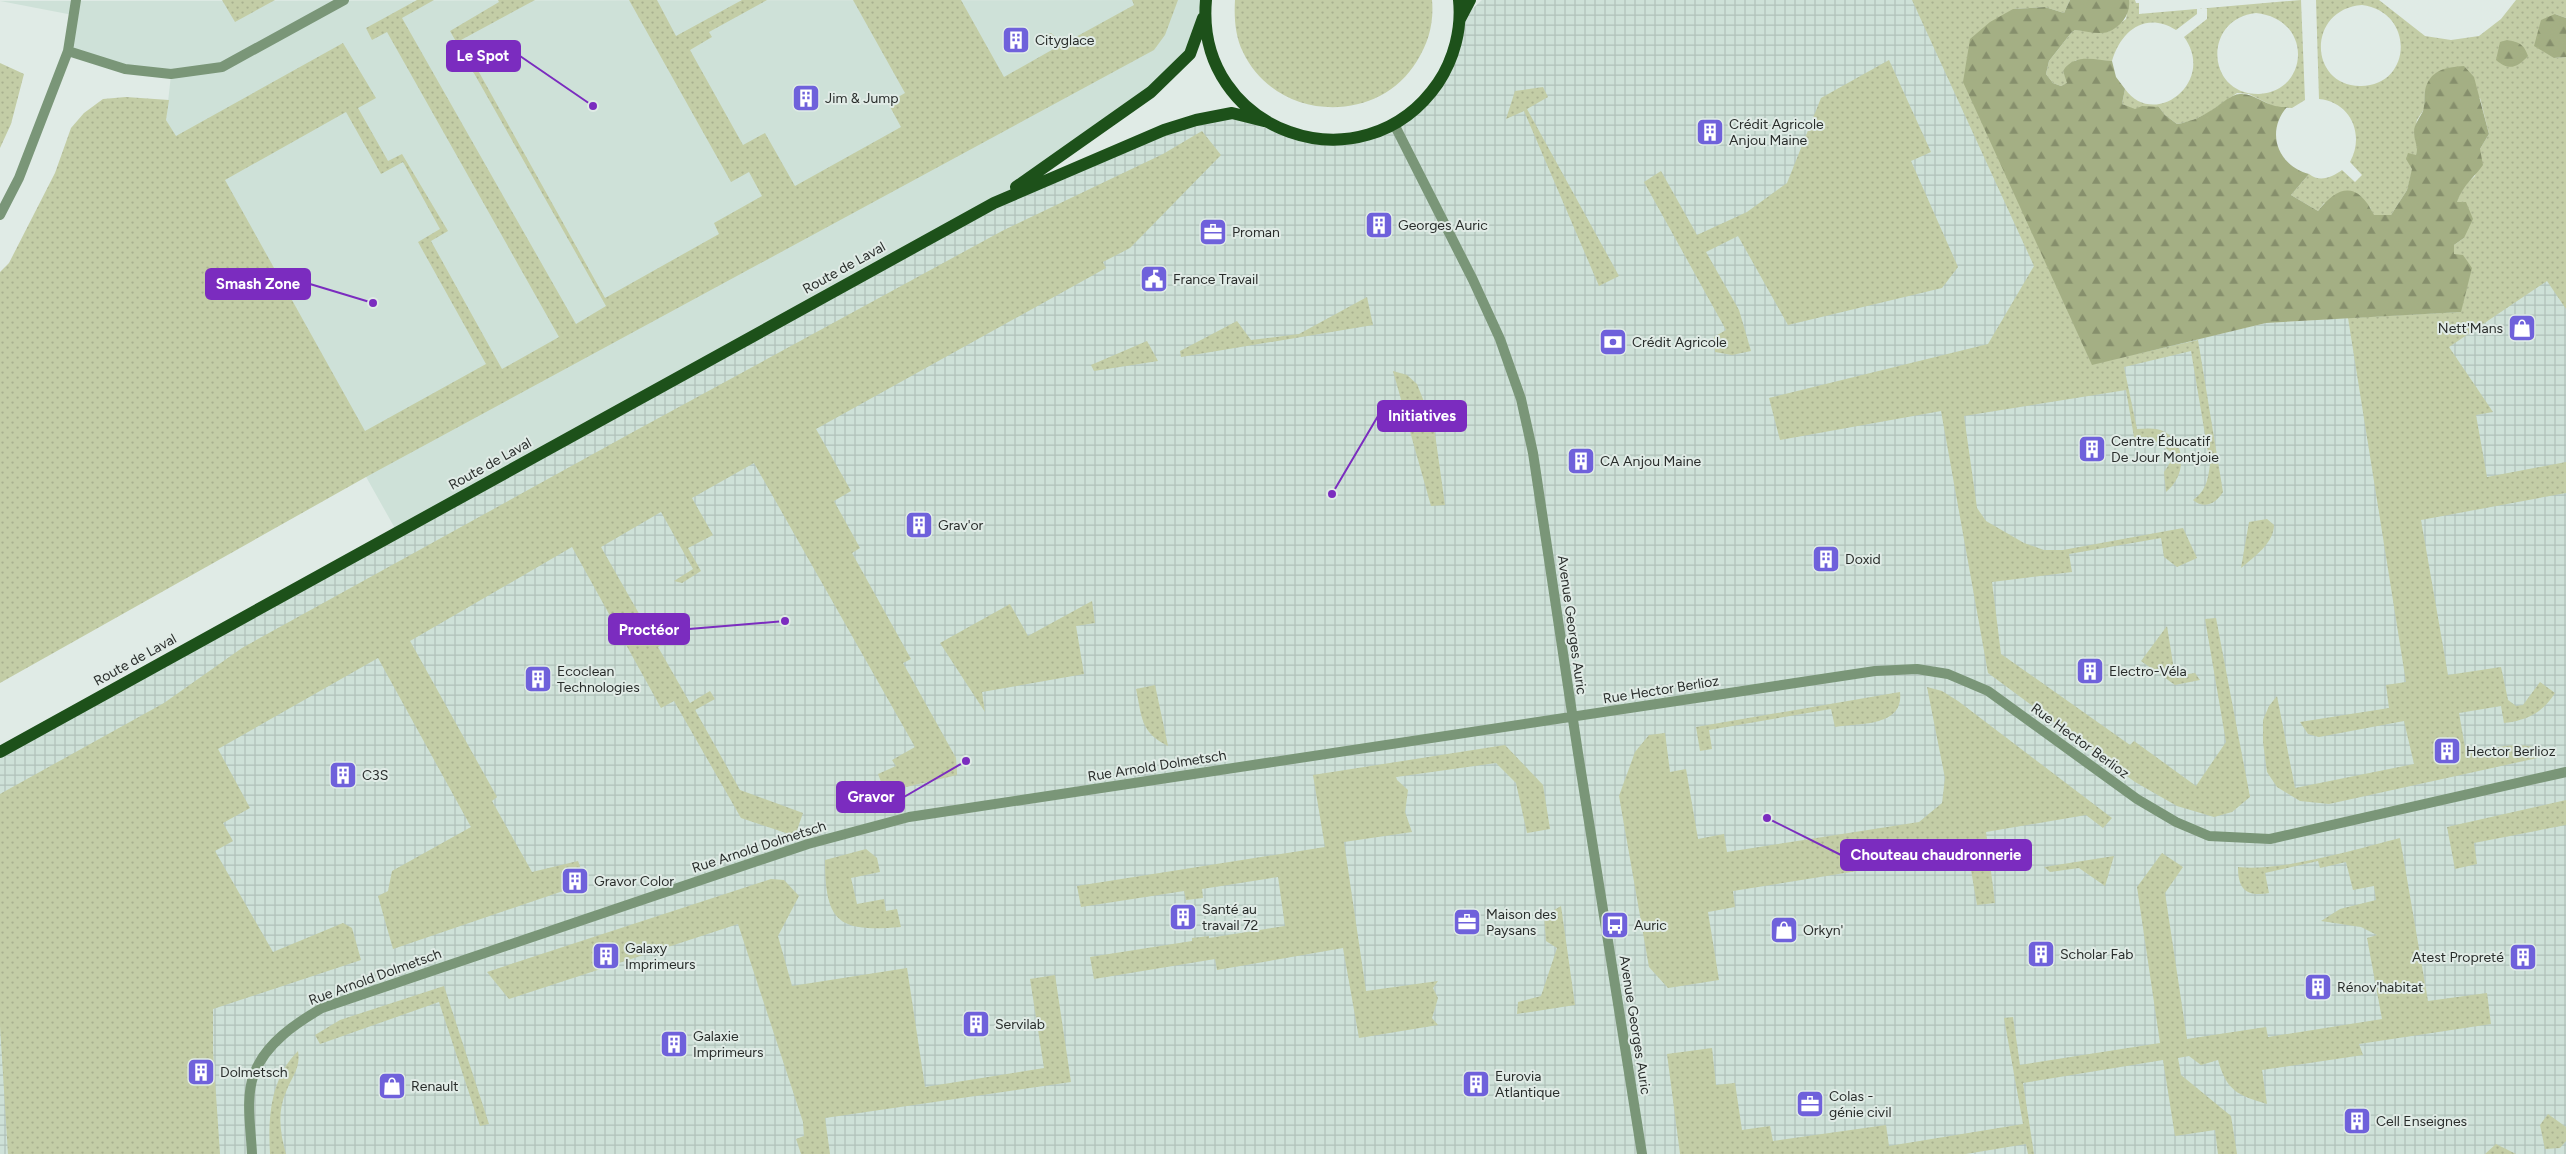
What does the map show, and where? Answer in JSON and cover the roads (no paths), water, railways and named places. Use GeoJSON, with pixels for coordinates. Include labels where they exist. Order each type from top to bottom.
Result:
{"type":"FeatureCollection","features":[{"type":"Feature","properties":{"kind":"main road"},"geometry":{"type":"LineString","coordinates":[[1206,0],[1205,14],[1208,39],[1221,75],[1244,105],[1264,121],[1295,135],[1332,140],[1364,136],[1394,124],[1418,107],[1443,76],[1457,40],[1459,0]]}},
{"type":"Feature","properties":{"kind":"main road"},"geometry":{"type":"LineString","coordinates":[[1459,21],[1470,0]]}},
{"type":"Feature","properties":{"kind":"main road","name":"Route de Laval"},"geometry":{"type":"LineString","coordinates":[[994,203],[1157,87],[1190,54],[1205,14]]}},
{"type":"Feature","properties":{"kind":"main road","name":"Route de Laval"},"geometry":{"type":"LineString","coordinates":[[0,752],[994,203],[1164,130],[1196,120],[1232,113],[1264,121]]}},
{"type":"Feature","properties":{"kind":"street"},"geometry":{"type":"LineString","coordinates":[[0,215],[19,178],[68,51],[76,0]]}},
{"type":"Feature","properties":{"kind":"street"},"geometry":{"type":"LineString","coordinates":[[68,51],[125,69],[171,74],[222,67],[344,0]]}},
{"type":"Feature","properties":{"kind":"street","name":"Avenue Georges Auric"},"geometry":{"type":"LineString","coordinates":[[1394,124],[1473,280],[1500,339],[1521,399],[1533,453],[1572,717],[1642,1154]]}},
{"type":"Feature","properties":{"kind":"street","name":"Rue Hector Berlioz"},"geometry":{"type":"LineString","coordinates":[[1572,717],[1875,671],[1918,669],[1948,674],[1988,691],[2137,799],[2176,822],[2209,836],[2238,839],[2270,840],[2566,772]]}},
{"type":"Feature","properties":{"kind":"street","name":"Rue Arnold Dolmetsch"},"geometry":{"type":"LineString","coordinates":[[252,1154],[250,1100],[254,1073],[267,1052],[292,1026],[322,1008],[808,844],[909,817],[1572,717]]}},
{"type":"Feature","properties":{"kind":"place","name":"Cityglace"},"geometry":{"type":"Point","coordinates":[1016,40]}},
{"type":"Feature","properties":{"kind":"place","name":"Jim & Jump"},"geometry":{"type":"Point","coordinates":[806,98]}},
{"type":"Feature","properties":{"kind":"place","name":"Le Spot"},"geometry":{"type":"Point","coordinates":[593,106]}},
{"type":"Feature","properties":{"kind":"place","name":"Crédit Agricole Anjou Maine"},"geometry":{"type":"Point","coordinates":[1710,132]}},
{"type":"Feature","properties":{"kind":"place","name":"Georges Auric"},"geometry":{"type":"Point","coordinates":[1379,225]}},
{"type":"Feature","properties":{"kind":"place","name":"Proman"},"geometry":{"type":"Point","coordinates":[1213,232]}},
{"type":"Feature","properties":{"kind":"place","name":"France Travail"},"geometry":{"type":"Point","coordinates":[1154,279]}},
{"type":"Feature","properties":{"kind":"place","name":"Smash Zone"},"geometry":{"type":"Point","coordinates":[373,303]}},
{"type":"Feature","properties":{"kind":"place","name":"Nett'Mans"},"geometry":{"type":"Point","coordinates":[2522,328]}},
{"type":"Feature","properties":{"kind":"place","name":"Crédit Agricole"},"geometry":{"type":"Point","coordinates":[1613,342]}},
{"type":"Feature","properties":{"kind":"place","name":"Centre Éducatif De Jour Montjoie"},"geometry":{"type":"Point","coordinates":[2092,449]}},
{"type":"Feature","properties":{"kind":"place","name":"CA Anjou Maine"},"geometry":{"type":"Point","coordinates":[1581,461]}},
{"type":"Feature","properties":{"kind":"place","name":"Initiatives"},"geometry":{"type":"Point","coordinates":[1332,494]}},
{"type":"Feature","properties":{"kind":"place","name":"Grav'or"},"geometry":{"type":"Point","coordinates":[919,525]}},
{"type":"Feature","properties":{"kind":"place","name":"Doxid"},"geometry":{"type":"Point","coordinates":[1826,559]}},
{"type":"Feature","properties":{"kind":"place","name":"Proctéor"},"geometry":{"type":"Point","coordinates":[785,621]}},
{"type":"Feature","properties":{"kind":"place","name":"Electro-Véla"},"geometry":{"type":"Point","coordinates":[2090,671]}},
{"type":"Feature","properties":{"kind":"place","name":"Ecoclean Technologies"},"geometry":{"type":"Point","coordinates":[538,679]}},
{"type":"Feature","properties":{"kind":"place","name":"Hector Berlioz"},"geometry":{"type":"Point","coordinates":[2447,751]}},
{"type":"Feature","properties":{"kind":"place","name":"Gravor"},"geometry":{"type":"Point","coordinates":[966,761]}},
{"type":"Feature","properties":{"kind":"place","name":"C3S"},"geometry":{"type":"Point","coordinates":[343,775]}},
{"type":"Feature","properties":{"kind":"place","name":"Chouteau chaudronnerie"},"geometry":{"type":"Point","coordinates":[1767,818]}},
{"type":"Feature","properties":{"kind":"place","name":"Gravor Color"},"geometry":{"type":"Point","coordinates":[575,881]}},
{"type":"Feature","properties":{"kind":"place","name":"Santé au travail 72"},"geometry":{"type":"Point","coordinates":[1183,917]}},
{"type":"Feature","properties":{"kind":"place","name":"Maison des Paysans"},"geometry":{"type":"Point","coordinates":[1467,922]}},
{"type":"Feature","properties":{"kind":"place","name":"Auric"},"geometry":{"type":"Point","coordinates":[1615,925]}},
{"type":"Feature","properties":{"kind":"place","name":"Orkyn'"},"geometry":{"type":"Point","coordinates":[1784,930]}},
{"type":"Feature","properties":{"kind":"place","name":"Scholar Fab"},"geometry":{"type":"Point","coordinates":[2041,954]}},
{"type":"Feature","properties":{"kind":"place","name":"Galaxy Imprimeurs"},"geometry":{"type":"Point","coordinates":[606,956]}},
{"type":"Feature","properties":{"kind":"place","name":"Atest Propreté"},"geometry":{"type":"Point","coordinates":[2523,957]}},
{"type":"Feature","properties":{"kind":"place","name":"Rénov'habitat"},"geometry":{"type":"Point","coordinates":[2318,987]}},
{"type":"Feature","properties":{"kind":"place","name":"Servilab"},"geometry":{"type":"Point","coordinates":[976,1024]}},
{"type":"Feature","properties":{"kind":"place","name":"Galaxie Imprimeurs"},"geometry":{"type":"Point","coordinates":[674,1044]}},
{"type":"Feature","properties":{"kind":"place","name":"Dolmetsch"},"geometry":{"type":"Point","coordinates":[201,1072]}},
{"type":"Feature","properties":{"kind":"place","name":"Eurovia Atlantique"},"geometry":{"type":"Point","coordinates":[1476,1084]}},
{"type":"Feature","properties":{"kind":"place","name":"Renault"},"geometry":{"type":"Point","coordinates":[392,1086]}},
{"type":"Feature","properties":{"kind":"place","name":"Colas - génie civil"},"geometry":{"type":"Point","coordinates":[1810,1104]}},
{"type":"Feature","properties":{"kind":"place","name":"Cell Enseignes"},"geometry":{"type":"Point","coordinates":[2357,1121]}}]}
